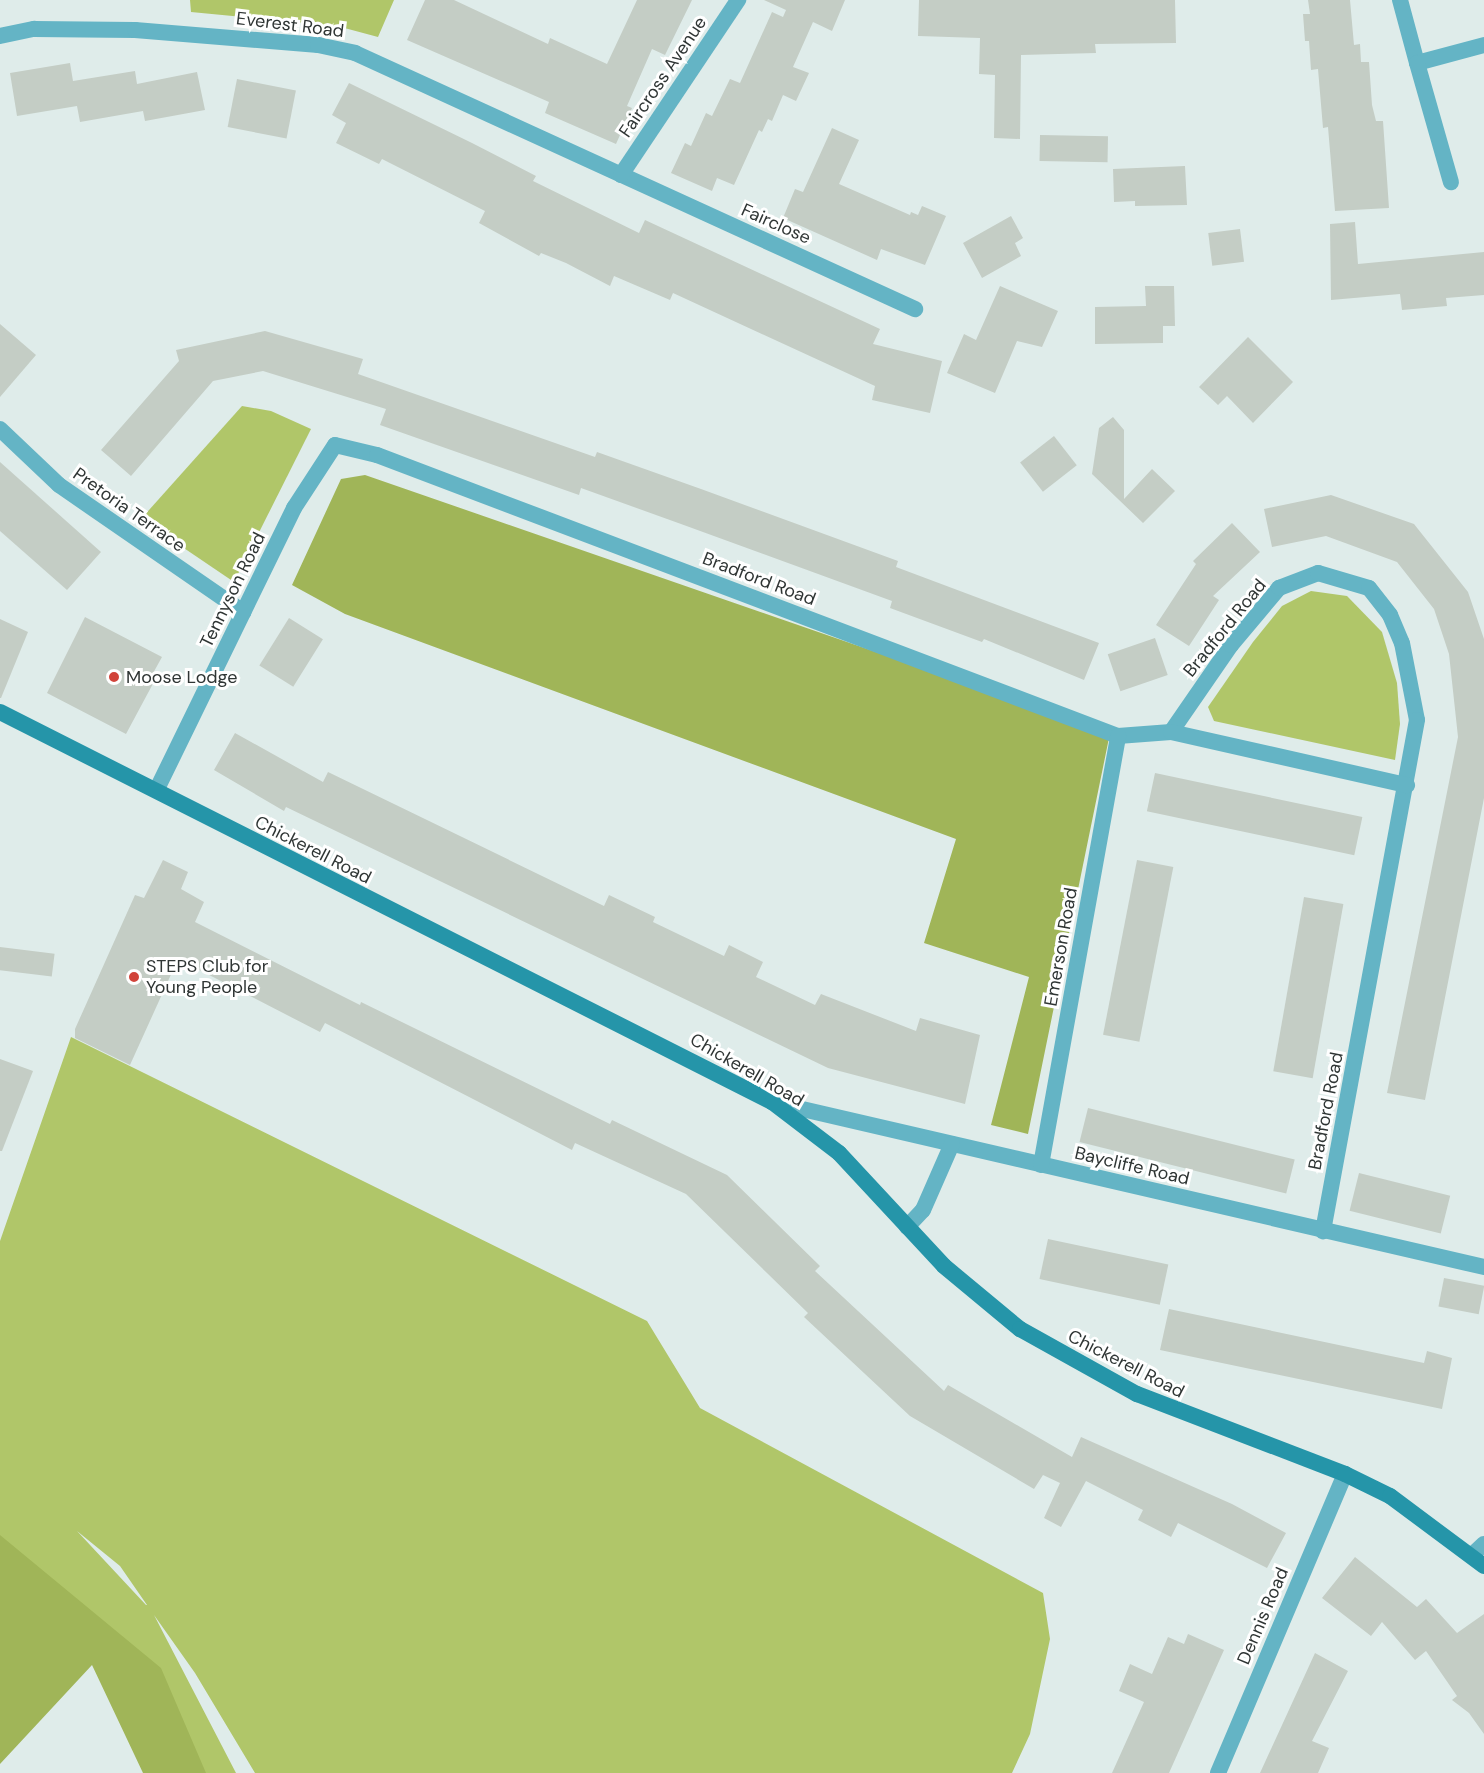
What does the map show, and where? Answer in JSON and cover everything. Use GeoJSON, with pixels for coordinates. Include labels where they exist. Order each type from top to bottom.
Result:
{"type":"FeatureCollection","features":[{"type":"Feature","properties":{"kind":"main road","name":"Chickerell Road"},"geometry":{"type":"LineString","coordinates":[[0,712],[772,1102],[839,1153],[944,1266],[995,1310],[1098,1375],[1179,1413],[1345,1474],[1390,1496],[1480,1555]]}},
{"type":"Feature","properties":{"kind":"street","name":"Faircross Avenue"},"geometry":{"type":"LineString","coordinates":[[621,175],[738,0]]}},
{"type":"Feature","properties":{"kind":"street"},"geometry":{"type":"LineString","coordinates":[[1400,0],[1451,182]]}},
{"type":"Feature","properties":{"kind":"street","name":"Everest Road"},"geometry":{"type":"LineString","coordinates":[[0,36],[34,29],[100,28],[336,48],[374,60],[621,175]]}},
{"type":"Feature","properties":{"kind":"street"},"geometry":{"type":"LineString","coordinates":[[1417,63],[1484,45]]}},
{"type":"Feature","properties":{"kind":"street","name":"Fairclose"},"geometry":{"type":"LineString","coordinates":[[621,175],[915,309]]}},
{"type":"Feature","properties":{"kind":"street","name":"Pretoria Terrace"},"geometry":{"type":"LineString","coordinates":[[0,429],[59,485],[243,612]]}},
{"type":"Feature","properties":{"kind":"street","name":"Tennyson Road"},"geometry":{"type":"LineString","coordinates":[[156,789],[294,508],[335,445]]}},
{"type":"Feature","properties":{"kind":"street","name":"Bradford Road"},"geometry":{"type":"LineString","coordinates":[[335,445],[377,455],[1118,736],[1171,732],[1407,785]]}},
{"type":"Feature","properties":{"kind":"street","name":"Bradford Road"},"geometry":{"type":"LineString","coordinates":[[1171,732],[1231,645],[1279,588],[1317,573],[1369,588],[1390,615],[1402,643],[1417,720],[1407,785],[1323,1231]]}},
{"type":"Feature","properties":{"kind":"street","name":"Emerson Road"},"geometry":{"type":"LineString","coordinates":[[1041,1165],[1118,736]]}},
{"type":"Feature","properties":{"kind":"street","name":"Baycliffe Road"},"geometry":{"type":"LineString","coordinates":[[772,1102],[1484,1267]]}},
{"type":"Feature","properties":{"kind":"street"},"geometry":{"type":"LineString","coordinates":[[907,1227],[923,1210],[952,1144]]}},
{"type":"Feature","properties":{"kind":"street","name":"Dennis Road"},"geometry":{"type":"LineString","coordinates":[[1218,1773],[1345,1474]]}},
{"type":"Feature","properties":{"kind":"green space"},"geometry":{"type":"Polygon","coordinates":[[[190,0],[394,0],[378,37],[337,26],[191,12],[190,0]]]}},
{"type":"Feature","properties":{"kind":"green space"},"geometry":{"type":"Polygon","coordinates":[[[242,406],[271,411],[311,429],[234,582],[141,519],[242,406]]]}},
{"type":"Feature","properties":{"kind":"green space"},"geometry":{"type":"Polygon","coordinates":[[[365,475],[1110,733],[1028,1134],[991,1125],[1029,977],[924,943],[956,839],[345,614],[292,585],[341,479],[365,475]]]}},
{"type":"Feature","properties":{"kind":"green space"},"geometry":{"type":"Polygon","coordinates":[[[1311,591],[1347,596],[1382,632],[1397,683],[1400,724],[1395,760],[1214,721],[1208,707],[1253,642],[1282,606],[1311,591]]]}},
{"type":"Feature","properties":{"kind":"green space"},"geometry":{"type":"Polygon","coordinates":[[[71,1037],[647,1321],[700,1408],[1043,1593],[1050,1639],[1030,1734],[1012,1773],[255,1773],[195,1673],[154,1615],[236,1773],[201,1773],[0,1541],[0,1241],[71,1037]],[[77,1531],[147,1605],[120,1566],[77,1531]]]}},
{"type":"Feature","properties":{"kind":"green space"},"geometry":{"type":"Polygon","coordinates":[[[0,1535],[161,1668],[206,1773],[143,1773],[92,1665],[0,1764],[0,1535]]]}},
{"type":"Feature","properties":{"kind":"building"},"geometry":{"type":"Polygon","coordinates":[[[425,0],[454,0],[548,44],[550,38],[607,64],[637,0],[692,0],[665,55],[652,49],[627,106],[632,108],[616,144],[545,113],[549,102],[407,40],[425,0]]]}},
{"type":"Feature","properties":{"kind":"building"},"geometry":{"type":"Polygon","coordinates":[[[764,0],[845,0],[832,31],[813,22],[793,67],[809,73],[796,101],[783,95],[772,121],[768,119],[762,132],[759,130],[734,185],[717,178],[712,191],[671,173],[685,143],[691,146],[706,113],[712,116],[730,79],[740,83],[772,12],[783,17],[786,10],[764,0]]]}},
{"type":"Feature","properties":{"kind":"building"},"geometry":{"type":"Polygon","coordinates":[[[919,0],[1175,0],[1176,43],[1095,44],[1096,53],[1021,55],[1020,139],[994,138],[995,75],[979,74],[980,38],[918,36],[919,0]]]}},
{"type":"Feature","properties":{"kind":"building"},"geometry":{"type":"Polygon","coordinates":[[[1308,0],[1350,0],[1354,45],[1360,44],[1361,62],[1369,62],[1372,105],[1376,121],[1383,121],[1389,208],[1335,211],[1328,127],[1323,128],[1318,69],[1311,70],[1309,41],[1305,41],[1303,14],[1310,14],[1308,0]]]}},
{"type":"Feature","properties":{"kind":"building"},"geometry":{"type":"Polygon","coordinates":[[[70,63],[73,81],[135,71],[137,84],[197,72],[205,110],[145,121],[143,111],[80,122],[77,106],[17,116],[10,73],[70,63]]]}},
{"type":"Feature","properties":{"kind":"building"},"geometry":{"type":"Polygon","coordinates":[[[237,79],[296,90],[287,139],[228,127],[237,79]]]}},
{"type":"Feature","properties":{"kind":"building"},"geometry":{"type":"Polygon","coordinates":[[[349,83],[536,176],[533,181],[639,233],[645,220],[880,329],[873,344],[942,361],[930,413],[872,400],[875,386],[673,293],[670,300],[614,276],[610,286],[566,263],[541,253],[539,256],[479,223],[485,211],[382,159],[379,164],[336,143],[346,123],[332,115],[349,83]]]}},
{"type":"Feature","properties":{"kind":"building"},"geometry":{"type":"Polygon","coordinates":[[[832,128],[859,140],[839,184],[910,215],[911,212],[918,215],[922,206],[946,216],[925,265],[881,249],[877,260],[783,218],[795,189],[803,192],[832,128]]]}},
{"type":"Feature","properties":{"kind":"building"},"geometry":{"type":"Polygon","coordinates":[[[1040,135],[1108,136],[1108,162],[1040,161],[1040,135]]]}},
{"type":"Feature","properties":{"kind":"building"},"geometry":{"type":"Polygon","coordinates":[[[1185,166],[1187,205],[1135,206],[1135,201],[1114,202],[1113,169],[1185,166]]]}},
{"type":"Feature","properties":{"kind":"building"},"geometry":{"type":"Polygon","coordinates":[[[1011,216],[1023,238],[1015,243],[1021,256],[982,278],[963,243],[1011,216]]]}},
{"type":"Feature","properties":{"kind":"building"},"geometry":{"type":"Polygon","coordinates":[[[1355,222],[1358,264],[1484,252],[1484,295],[1446,298],[1447,306],[1402,310],[1400,294],[1331,300],[1330,224],[1355,222]]]}},
{"type":"Feature","properties":{"kind":"building"},"geometry":{"type":"Polygon","coordinates":[[[1240,229],[1244,262],[1212,266],[1208,233],[1240,229]]]}},
{"type":"Feature","properties":{"kind":"building"},"geometry":{"type":"Polygon","coordinates":[[[1000,286],[1058,311],[1042,347],[1017,341],[995,393],[947,373],[964,334],[976,340],[1000,286]]]}},
{"type":"Feature","properties":{"kind":"building"},"geometry":{"type":"Polygon","coordinates":[[[1145,286],[1174,286],[1175,326],[1163,326],[1163,343],[1095,344],[1095,307],[1146,306],[1145,286]]]}},
{"type":"Feature","properties":{"kind":"building"},"geometry":{"type":"Polygon","coordinates":[[[0,324],[36,355],[0,397],[0,324]]]}},
{"type":"Feature","properties":{"kind":"building"},"geometry":{"type":"Polygon","coordinates":[[[265,331],[363,359],[358,374],[595,457],[597,452],[701,489],[898,561],[896,567],[1099,643],[1084,680],[984,639],[982,642],[890,608],[892,601],[681,524],[581,488],[579,495],[380,425],[386,409],[263,371],[213,381],[131,476],[101,450],[179,361],[176,350],[265,331]]]}},
{"type":"Feature","properties":{"kind":"building"},"geometry":{"type":"Polygon","coordinates":[[[1248,337],[1293,382],[1253,423],[1227,396],[1218,405],[1199,387],[1248,337]]]}},
{"type":"Feature","properties":{"kind":"building"},"geometry":{"type":"Polygon","coordinates":[[[1113,417],[1124,430],[1124,499],[1152,469],[1175,491],[1143,523],[1092,474],[1099,428],[1113,417]]]}},
{"type":"Feature","properties":{"kind":"building"},"geometry":{"type":"Polygon","coordinates":[[[1054,436],[1077,465],[1043,492],[1020,462],[1054,436]]]}},
{"type":"Feature","properties":{"kind":"building"},"geometry":{"type":"Polygon","coordinates":[[[0,462],[101,552],[67,590],[0,531],[0,462]]]}},
{"type":"Feature","properties":{"kind":"building"},"geometry":{"type":"Polygon","coordinates":[[[1331,495],[1414,524],[1468,592],[1484,639],[1484,798],[1425,1100],[1387,1093],[1458,737],[1449,654],[1434,609],[1397,562],[1326,536],[1272,547],[1264,509],[1331,495]]]}},
{"type":"Feature","properties":{"kind":"building"},"geometry":{"type":"Polygon","coordinates":[[[1232,523],[1260,552],[1213,596],[1219,600],[1189,646],[1156,625],[1196,564],[1193,561],[1232,523]]]}},
{"type":"Feature","properties":{"kind":"building","name":"Moose Lodge"},"geometry":{"type":"Polygon","coordinates":[[[85,617],[162,657],[152,675],[156,678],[126,734],[47,693],[85,617]]]}},
{"type":"Feature","properties":{"kind":"building"},"geometry":{"type":"Polygon","coordinates":[[[289,618],[323,639],[293,687],[259,665],[289,618]]]}},
{"type":"Feature","properties":{"kind":"building"},"geometry":{"type":"Polygon","coordinates":[[[0,619],[28,632],[1,698],[0,698],[0,619]]]}},
{"type":"Feature","properties":{"kind":"building"},"geometry":{"type":"Polygon","coordinates":[[[1155,638],[1168,675],[1120,691],[1108,654],[1155,638]]]}},
{"type":"Feature","properties":{"kind":"building"},"geometry":{"type":"Polygon","coordinates":[[[235,733],[323,782],[328,772],[604,906],[609,895],[655,917],[653,922],[724,956],[729,945],[763,962],[756,977],[815,1005],[821,994],[916,1031],[920,1018],[980,1035],[965,1104],[828,1068],[286,807],[284,811],[214,770],[235,733]]]}},
{"type":"Feature","properties":{"kind":"building"},"geometry":{"type":"Polygon","coordinates":[[[1155,773],[1362,817],[1354,855],[1147,811],[1155,773]]]}},
{"type":"Feature","properties":{"kind":"building"},"geometry":{"type":"Polygon","coordinates":[[[163,860],[188,872],[181,889],[204,902],[195,922],[360,1005],[361,1002],[610,1124],[612,1120],[727,1175],[820,1266],[815,1271],[944,1391],[948,1385],[1072,1457],[1081,1437],[1232,1504],[1286,1533],[1267,1568],[1178,1523],[1171,1537],[1138,1520],[1143,1510],[1086,1481],[1061,1527],[1044,1518],[1060,1483],[1043,1475],[1034,1489],[910,1416],[804,1317],[808,1313],[686,1194],[575,1143],[572,1150],[325,1023],[320,1032],[178,959],[130,1065],[75,1038],[75,1029],[135,895],[144,898],[163,860]]]}},
{"type":"Feature","properties":{"kind":"building"},"geometry":{"type":"Polygon","coordinates":[[[1137,860],[1173,867],[1139,1042],[1103,1035],[1137,860]]]}},
{"type":"Feature","properties":{"kind":"building"},"geometry":{"type":"Polygon","coordinates":[[[1304,897],[1343,904],[1313,1078],[1273,1071],[1304,897]]]}},
{"type":"Feature","properties":{"kind":"building"},"geometry":{"type":"Polygon","coordinates":[[[0,947],[55,954],[52,977],[0,970],[0,947]]]}},
{"type":"Feature","properties":{"kind":"building"},"geometry":{"type":"Polygon","coordinates":[[[0,1059],[33,1071],[2,1151],[0,1151],[0,1059]]]}},
{"type":"Feature","properties":{"kind":"building"},"geometry":{"type":"Polygon","coordinates":[[[1088,1108],[1295,1160],[1286,1193],[1080,1142],[1088,1108]]]}},
{"type":"Feature","properties":{"kind":"building"},"geometry":{"type":"Polygon","coordinates":[[[1359,1173],[1450,1196],[1441,1234],[1350,1211],[1359,1173]]]}},
{"type":"Feature","properties":{"kind":"building"},"geometry":{"type":"Polygon","coordinates":[[[1048,1239],[1168,1265],[1160,1305],[1039,1279],[1048,1239]]]}},
{"type":"Feature","properties":{"kind":"building"},"geometry":{"type":"Polygon","coordinates":[[[1444,1278],[1484,1286],[1479,1314],[1438,1306],[1444,1278]]]}},
{"type":"Feature","properties":{"kind":"building"},"geometry":{"type":"Polygon","coordinates":[[[1169,1309],[1424,1363],[1427,1351],[1452,1358],[1442,1409],[1160,1350],[1169,1309]]]}},
{"type":"Feature","properties":{"kind":"building"},"geometry":{"type":"Polygon","coordinates":[[[1355,1557],[1417,1607],[1426,1599],[1457,1633],[1484,1614],[1484,1734],[1469,1713],[1452,1700],[1457,1696],[1426,1651],[1415,1660],[1382,1622],[1371,1636],[1322,1598],[1355,1557]]]}},
{"type":"Feature","properties":{"kind":"building"},"geometry":{"type":"Polygon","coordinates":[[[1188,1634],[1224,1650],[1169,1773],[1112,1773],[1144,1702],[1119,1691],[1130,1664],[1152,1674],[1168,1637],[1184,1644],[1188,1634]]]}},
{"type":"Feature","properties":{"kind":"building"},"geometry":{"type":"Polygon","coordinates":[[[1315,1653],[1348,1671],[1312,1741],[1329,1748],[1318,1773],[1260,1773],[1315,1653]]]}},
{"type":"Feature","properties":{"kind":"place","name":"Moose Lodge"},"geometry":{"type":"Point","coordinates":[114,677]}},
{"type":"Feature","properties":{"kind":"place","name":"STEPS Club for Young People"},"geometry":{"type":"Point","coordinates":[134,977]}}]}
